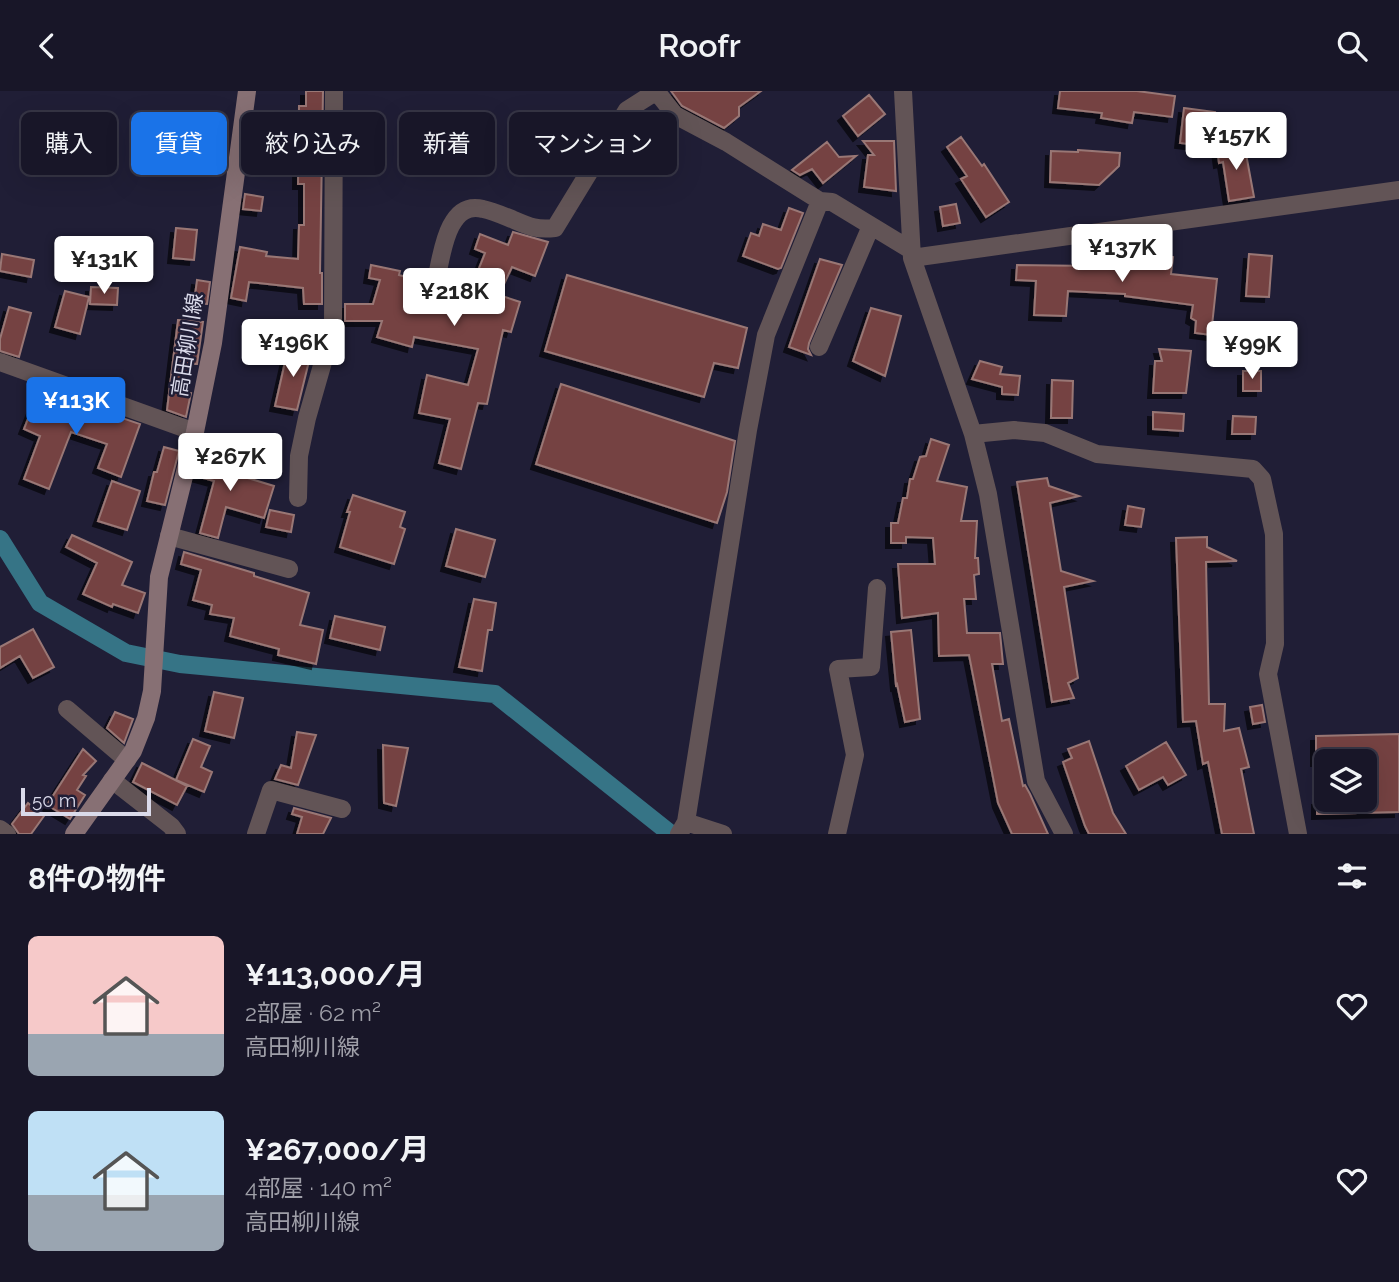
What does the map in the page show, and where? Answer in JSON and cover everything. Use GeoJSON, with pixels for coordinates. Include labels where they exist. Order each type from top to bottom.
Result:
{"type":"FeatureCollection","features":[{"type":"Feature","properties":{"kind":"main road","name":"高田柳川線"},"geometry":{"type":"LineString","coordinates":[[74,834],[133,751],[146,718],[152,691],[159,577],[195,432],[213,343],[247,91]]}},
{"type":"Feature","properties":{"kind":"street"},"geometry":{"type":"LineString","coordinates":[[298,498],[299,456],[333,327],[334,91]]}},
{"type":"Feature","properties":{"kind":"street"},"geometry":{"type":"LineString","coordinates":[[438,276],[445,240],[454,220],[467,209],[481,208],[539,230],[555,228],[627,110],[657,91],[675,115],[726,142],[820,201],[832,202],[911,254],[1399,190]]}},
{"type":"Feature","properties":{"kind":"street"},"geometry":{"type":"LineString","coordinates":[[903,91],[911,254],[973,434],[988,494],[1036,781],[1064,834]]}},
{"type":"Feature","properties":{"kind":"street"},"geometry":{"type":"LineString","coordinates":[[723,834],[683,828],[766,335],[820,201]]}},
{"type":"Feature","properties":{"kind":"street"},"geometry":{"type":"LineString","coordinates":[[819,347],[871,226]]}},
{"type":"Feature","properties":{"kind":"street"},"geometry":{"type":"LineString","coordinates":[[0,362],[195,432]]}},
{"type":"Feature","properties":{"kind":"street"},"geometry":{"type":"LineString","coordinates":[[973,434],[1014,430],[1045,433],[1097,454],[1253,469],[1262,479],[1273,534],[1275,644],[1268,674],[1297,834]]}},
{"type":"Feature","properties":{"kind":"street"},"geometry":{"type":"LineString","coordinates":[[169,536],[289,569]]}},
{"type":"Feature","properties":{"kind":"street"},"geometry":{"type":"LineString","coordinates":[[836,834],[855,755],[838,669],[871,667],[877,588]]}},
{"type":"Feature","properties":{"kind":"street"},"geometry":{"type":"LineString","coordinates":[[67,709],[127,760]]}},
{"type":"Feature","properties":{"kind":"street"},"geometry":{"type":"LineString","coordinates":[[113,780],[171,826],[177,834]]}},
{"type":"Feature","properties":{"kind":"street"},"geometry":{"type":"LineString","coordinates":[[256,834],[271,790],[342,809]]}},
{"type":"Feature","properties":{"kind":"street"},"geometry":{"type":"LineString","coordinates":[[0,829],[7,834]]}},
{"type":"Feature","properties":{"kind":"building"},"geometry":{"type":"Polygon","coordinates":[[[306,91],[323,91],[323,112],[299,112],[299,106],[306,106],[306,91]]]}},
{"type":"Feature","properties":{"kind":"building"},"geometry":{"type":"Polygon","coordinates":[[[671,91],[761,91],[739,107],[739,116],[724,128],[682,106],[671,91]]]}},
{"type":"Feature","properties":{"kind":"building"},"geometry":{"type":"Polygon","coordinates":[[[1060,91],[1137,91],[1175,96],[1172,117],[1134,112],[1132,123],[1101,118],[1102,113],[1058,108],[1060,91]]]}},
{"type":"Feature","properties":{"kind":"building"},"geometry":{"type":"Polygon","coordinates":[[[869,95],[885,114],[858,136],[843,116],[869,95]]]}},
{"type":"Feature","properties":{"kind":"building"},"geometry":{"type":"Polygon","coordinates":[[[1184,108],[1215,112],[1211,147],[1180,143],[1184,108]]]}},
{"type":"Feature","properties":{"kind":"building"},"geometry":{"type":"Polygon","coordinates":[[[961,137],[982,166],[984,164],[1009,202],[986,217],[961,179],[967,176],[947,147],[961,137]]]}},
{"type":"Feature","properties":{"kind":"building"},"geometry":{"type":"Polygon","coordinates":[[[863,141],[894,141],[896,191],[864,187],[868,155],[874,155],[863,141]]]}},
{"type":"Feature","properties":{"kind":"building"},"geometry":{"type":"Polygon","coordinates":[[[827,142],[839,157],[856,156],[823,183],[812,169],[800,175],[792,170],[827,142]]]}},
{"type":"Feature","properties":{"kind":"building"},"geometry":{"type":"Polygon","coordinates":[[[1244,143],[1254,197],[1229,201],[1223,162],[1219,163],[1217,148],[1244,143]]]}},
{"type":"Feature","properties":{"kind":"building"},"geometry":{"type":"Polygon","coordinates":[[[1051,151],[1120,153],[1119,166],[1099,185],[1050,182],[1051,151]]]}},
{"type":"Feature","properties":{"kind":"building"},"geometry":{"type":"Polygon","coordinates":[[[298,175],[322,175],[322,304],[304,304],[303,288],[249,282],[246,301],[231,298],[240,247],[267,252],[266,256],[298,259],[299,225],[304,225],[304,184],[298,184],[298,175]]]}},
{"type":"Feature","properties":{"kind":"building"},"geometry":{"type":"Polygon","coordinates":[[[245,194],[263,197],[261,211],[243,209],[245,194]]]}},
{"type":"Feature","properties":{"kind":"building"},"geometry":{"type":"Polygon","coordinates":[[[956,204],[960,223],[943,226],[940,207],[956,204]]]}},
{"type":"Feature","properties":{"kind":"building"},"geometry":{"type":"Polygon","coordinates":[[[789,208],[803,213],[781,268],[743,256],[751,233],[759,236],[763,224],[781,230],[789,208]]]}},
{"type":"Feature","properties":{"kind":"building"},"geometry":{"type":"Polygon","coordinates":[[[176,228],[197,230],[194,260],[173,258],[176,228]]]}},
{"type":"Feature","properties":{"kind":"building"},"geometry":{"type":"Polygon","coordinates":[[[513,232],[548,242],[535,276],[512,267],[499,295],[520,302],[511,332],[503,330],[487,404],[478,403],[461,469],[439,463],[450,419],[419,413],[427,375],[468,385],[478,349],[414,337],[412,347],[377,337],[382,321],[345,321],[345,304],[373,304],[380,280],[369,278],[371,265],[400,271],[399,275],[434,287],[445,284],[470,291],[485,253],[475,249],[480,234],[508,245],[513,232]]]}},
{"type":"Feature","properties":{"kind":"building"},"geometry":{"type":"Polygon","coordinates":[[[1131,251],[1173,257],[1171,274],[1217,279],[1211,335],[1195,333],[1196,321],[1191,318],[1193,305],[1125,294],[1068,291],[1066,316],[1034,315],[1036,281],[1016,280],[1017,265],[1092,266],[1092,252],[1131,254],[1131,251]]]}},
{"type":"Feature","properties":{"kind":"building"},"geometry":{"type":"Polygon","coordinates":[[[2,254],[34,260],[31,277],[0,271],[2,254]]]}},
{"type":"Feature","properties":{"kind":"building"},"geometry":{"type":"Polygon","coordinates":[[[1249,254],[1272,256],[1269,297],[1246,296],[1249,254]]]}},
{"type":"Feature","properties":{"kind":"building"},"geometry":{"type":"Polygon","coordinates":[[[820,259],[842,265],[809,343],[811,355],[789,347],[820,259]]]}},
{"type":"Feature","properties":{"kind":"building"},"geometry":{"type":"Polygon","coordinates":[[[567,275],[747,328],[738,368],[714,363],[704,397],[545,351],[567,275]]]}},
{"type":"Feature","properties":{"kind":"building"},"geometry":{"type":"Polygon","coordinates":[[[197,280],[210,282],[207,304],[194,303],[197,280]]]}},
{"type":"Feature","properties":{"kind":"building"},"geometry":{"type":"Polygon","coordinates":[[[91,287],[118,288],[117,305],[90,304],[91,287]]]}},
{"type":"Feature","properties":{"kind":"building"},"geometry":{"type":"Polygon","coordinates":[[[65,291],[89,297],[80,334],[55,327],[65,291]]]}},
{"type":"Feature","properties":{"kind":"building"},"geometry":{"type":"Polygon","coordinates":[[[9,307],[31,313],[19,357],[0,351],[0,339],[9,307]]]}},
{"type":"Feature","properties":{"kind":"building"},"geometry":{"type":"Polygon","coordinates":[[[871,308],[901,316],[885,376],[853,361],[871,308]]]}},
{"type":"Feature","properties":{"kind":"building"},"geometry":{"type":"Polygon","coordinates":[[[178,320],[203,322],[197,364],[191,364],[185,392],[191,393],[186,417],[167,410],[178,320]]]}},
{"type":"Feature","properties":{"kind":"building"},"geometry":{"type":"Polygon","coordinates":[[[288,349],[311,353],[297,410],[275,406],[288,349]]]}},
{"type":"Feature","properties":{"kind":"building"},"geometry":{"type":"Polygon","coordinates":[[[1159,349],[1191,351],[1186,393],[1153,393],[1155,361],[1162,361],[1159,349]]]}},
{"type":"Feature","properties":{"kind":"building"},"geometry":{"type":"Polygon","coordinates":[[[980,361],[1002,367],[1000,374],[1020,376],[1018,395],[1002,394],[1002,387],[972,379],[980,361]]]}},
{"type":"Feature","properties":{"kind":"building"},"geometry":{"type":"Polygon","coordinates":[[[1243,371],[1261,371],[1261,391],[1243,391],[1243,371]]]}},
{"type":"Feature","properties":{"kind":"building"},"geometry":{"type":"Polygon","coordinates":[[[1052,380],[1073,381],[1072,418],[1051,418],[1052,380]]]}},
{"type":"Feature","properties":{"kind":"building"},"geometry":{"type":"Polygon","coordinates":[[[561,384],[735,441],[727,492],[717,523],[536,464],[561,384]]]}},
{"type":"Feature","properties":{"kind":"building"},"geometry":{"type":"Polygon","coordinates":[[[51,394],[140,424],[121,477],[98,468],[107,444],[71,432],[49,489],[24,479],[40,436],[24,429],[33,406],[45,411],[51,394]]]}},
{"type":"Feature","properties":{"kind":"building"},"geometry":{"type":"Polygon","coordinates":[[[1153,412],[1184,414],[1183,431],[1153,429],[1153,412]]]}},
{"type":"Feature","properties":{"kind":"building"},"geometry":{"type":"Polygon","coordinates":[[[1233,416],[1256,417],[1255,434],[1232,434],[1233,416]]]}},
{"type":"Feature","properties":{"kind":"building"},"geometry":{"type":"Polygon","coordinates":[[[931,439],[949,445],[937,481],[967,487],[961,521],[977,521],[975,558],[978,558],[979,574],[974,575],[976,599],[964,599],[967,633],[1000,633],[1003,664],[992,664],[1002,721],[1009,719],[1023,786],[1025,785],[1030,794],[1048,834],[1012,834],[998,803],[969,655],[939,656],[938,613],[902,618],[898,564],[935,564],[933,538],[906,537],[906,543],[891,543],[891,523],[898,523],[903,498],[907,498],[910,479],[913,479],[920,457],[926,456],[931,439]]]}},
{"type":"Feature","properties":{"kind":"building"},"geometry":{"type":"Polygon","coordinates":[[[164,447],[179,451],[165,505],[147,501],[164,447]]]}},
{"type":"Feature","properties":{"kind":"building"},"geometry":{"type":"Polygon","coordinates":[[[204,454],[241,463],[238,475],[274,486],[264,518],[226,507],[218,538],[200,533],[214,481],[196,476],[200,457],[203,458],[204,454]]]}},
{"type":"Feature","properties":{"kind":"building"},"geometry":{"type":"Polygon","coordinates":[[[1047,478],[1049,486],[1079,496],[1050,503],[1061,571],[1093,581],[1064,587],[1078,678],[1068,683],[1074,698],[1052,702],[1017,482],[1047,478]]]}},
{"type":"Feature","properties":{"kind":"building"},"geometry":{"type":"Polygon","coordinates":[[[112,481],[140,491],[127,530],[98,521],[112,481]]]}},
{"type":"Feature","properties":{"kind":"building"},"geometry":{"type":"Polygon","coordinates":[[[353,495],[405,512],[400,527],[405,529],[394,564],[340,547],[353,495]]]}},
{"type":"Feature","properties":{"kind":"building"},"geometry":{"type":"Polygon","coordinates":[[[1128,506],[1144,509],[1141,527],[1125,525],[1128,506]]]}},
{"type":"Feature","properties":{"kind":"building"},"geometry":{"type":"Polygon","coordinates":[[[270,510],[294,515],[291,532],[266,527],[270,510]]]}},
{"type":"Feature","properties":{"kind":"building"},"geometry":{"type":"Polygon","coordinates":[[[456,529],[495,540],[485,577],[446,566],[456,529]]]}},
{"type":"Feature","properties":{"kind":"building"},"geometry":{"type":"Polygon","coordinates":[[[72,535],[132,562],[122,585],[145,593],[138,613],[113,604],[112,607],[83,594],[97,563],[66,547],[72,535]]]}},
{"type":"Feature","properties":{"kind":"building"},"geometry":{"type":"Polygon","coordinates":[[[1207,537],[1207,547],[1237,561],[1206,562],[1209,704],[1225,704],[1224,731],[1239,728],[1249,767],[1241,769],[1254,834],[1222,834],[1208,762],[1203,764],[1196,721],[1183,722],[1176,538],[1207,537]]]}},
{"type":"Feature","properties":{"kind":"building"},"geometry":{"type":"Polygon","coordinates":[[[184,552],[309,593],[300,625],[323,630],[316,664],[278,655],[279,649],[230,636],[234,618],[210,614],[212,605],[193,600],[201,570],[181,564],[184,552]]]}},
{"type":"Feature","properties":{"kind":"building"},"geometry":{"type":"Polygon","coordinates":[[[474,599],[496,603],[492,630],[488,630],[482,671],[459,667],[474,599]]]}},
{"type":"Feature","properties":{"kind":"building"},"geometry":{"type":"Polygon","coordinates":[[[335,616],[385,627],[380,650],[330,638],[335,616]]]}},
{"type":"Feature","properties":{"kind":"building"},"geometry":{"type":"Polygon","coordinates":[[[33,629],[54,667],[33,678],[20,656],[0,668],[0,647],[33,629]]]}},
{"type":"Feature","properties":{"kind":"building"},"geometry":{"type":"Polygon","coordinates":[[[911,630],[920,719],[905,722],[896,685],[891,632],[911,630]]]}},
{"type":"Feature","properties":{"kind":"building"},"geometry":{"type":"Polygon","coordinates":[[[214,692],[243,698],[234,738],[205,731],[214,692]]]}},
{"type":"Feature","properties":{"kind":"building"},"geometry":{"type":"Polygon","coordinates":[[[1262,705],[1265,722],[1253,724],[1250,707],[1262,705]]]}},
{"type":"Feature","properties":{"kind":"building"},"geometry":{"type":"Polygon","coordinates":[[[115,712],[133,719],[124,743],[107,728],[115,712]]]}},
{"type":"Feature","properties":{"kind":"building"},"geometry":{"type":"Polygon","coordinates":[[[297,732],[316,735],[298,785],[275,779],[281,765],[291,768],[297,732]]]}},
{"type":"Feature","properties":{"kind":"building"},"geometry":{"type":"Polygon","coordinates":[[[1399,734],[1399,812],[1317,814],[1377,812],[1377,749],[1316,749],[1316,736],[1399,734]]]}},
{"type":"Feature","properties":{"kind":"building"},"geometry":{"type":"Polygon","coordinates":[[[193,739],[210,746],[201,767],[212,772],[204,792],[176,780],[193,739]]]}},
{"type":"Feature","properties":{"kind":"building"},"geometry":{"type":"Polygon","coordinates":[[[1089,741],[1113,813],[1126,834],[1089,834],[1085,826],[1063,762],[1072,758],[1068,749],[1089,741]]]}},
{"type":"Feature","properties":{"kind":"building"},"geometry":{"type":"Polygon","coordinates":[[[1166,742],[1186,775],[1168,785],[1163,777],[1139,790],[1126,766],[1166,742]]]}},
{"type":"Feature","properties":{"kind":"building"},"geometry":{"type":"Polygon","coordinates":[[[383,745],[408,748],[396,806],[384,803],[383,745]]]}},
{"type":"Feature","properties":{"kind":"building"},"geometry":{"type":"Polygon","coordinates":[[[83,749],[96,761],[83,775],[86,776],[77,790],[85,795],[70,819],[47,805],[83,749]]]}},
{"type":"Feature","properties":{"kind":"building"},"geometry":{"type":"Polygon","coordinates":[[[142,763],[187,786],[177,805],[133,782],[142,763]]]}},
{"type":"Feature","properties":{"kind":"building"},"geometry":{"type":"Polygon","coordinates":[[[28,803],[44,816],[31,834],[19,834],[12,824],[28,803]]]}},
{"type":"Feature","properties":{"kind":"building"},"geometry":{"type":"Polygon","coordinates":[[[294,808],[331,818],[323,834],[297,834],[302,817],[292,814],[294,808]]]}},
{"type":"Feature","properties":{"kind":"waterway"},"geometry":{"type":"LineString","coordinates":[[0,539],[40,603],[126,653],[180,664],[495,694],[671,834]]}}]}
